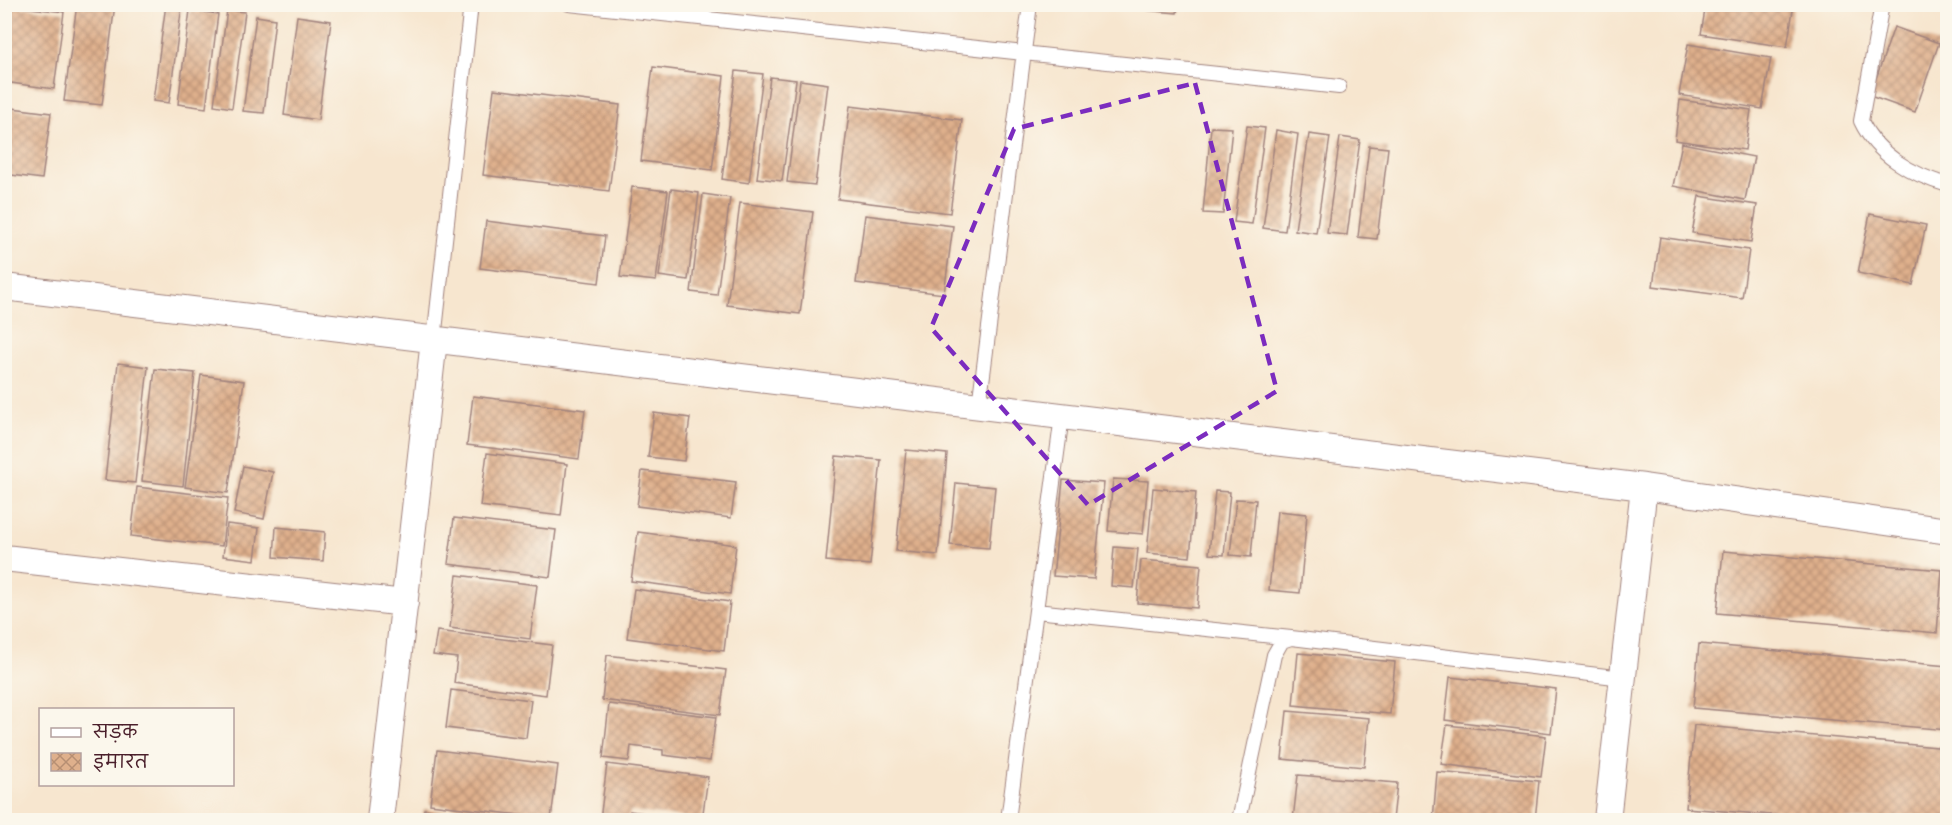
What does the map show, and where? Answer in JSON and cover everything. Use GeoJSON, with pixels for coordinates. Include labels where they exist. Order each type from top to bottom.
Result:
{"type":"FeatureCollection","features":[{"type":"Feature","properties":{"kind":"street"},"geometry":{"type":"LineString","coordinates":[[4,287],[1644,487],[1947,531]]}},
{"type":"Feature","properties":{"kind":"street"},"geometry":{"type":"LineString","coordinates":[[380,820],[434,340]]}},
{"type":"Feature","properties":{"kind":"street"},"geometry":{"type":"LineString","coordinates":[[1607,820],[1644,487]]}},
{"type":"Feature","properties":{"kind":"street"},"geometry":{"type":"LineString","coordinates":[[4,558],[405,603]]}},
{"type":"Feature","properties":{"kind":"lane"},"geometry":{"type":"LineString","coordinates":[[434,340],[471,4]]}},
{"type":"Feature","properties":{"kind":"lane"},"geometry":{"type":"LineString","coordinates":[[569,4],[1339,87]]}},
{"type":"Feature","properties":{"kind":"lane"},"geometry":{"type":"LineString","coordinates":[[979,406],[1030,4]]}},
{"type":"Feature","properties":{"kind":"lane"},"geometry":{"type":"LineString","coordinates":[[1882,4],[1861,121],[1868,137],[1892,159],[1934,181],[1947,185]]}},
{"type":"Feature","properties":{"kind":"lane"},"geometry":{"type":"LineString","coordinates":[[1008,820],[1062,416]]}},
{"type":"Feature","properties":{"kind":"lane"},"geometry":{"type":"LineString","coordinates":[[1036,611],[1291,638],[1623,678]]}},
{"type":"Feature","properties":{"kind":"lane"},"geometry":{"type":"LineString","coordinates":[[1239,820],[1274,655],[1282,641],[1291,638]]}},
{"type":"Feature","properties":{"kind":"highlighted area"},"geometry":{"type":"Polygon","coordinates":[[[1195,83],[1277,391],[1088,505],[931,328],[1014,129],[1195,83]]]}},
{"type":"Feature","properties":{"kind":"building"},"geometry":{"type":"Polygon","coordinates":[[[77,4],[115,4],[102,105],[64,101],[77,4]]]}},
{"type":"Feature","properties":{"kind":"building"},"geometry":{"type":"Polygon","coordinates":[[[166,4],[182,5],[169,103],[153,101],[166,4]]]}},
{"type":"Feature","properties":{"kind":"building"},"geometry":{"type":"Polygon","coordinates":[[[1145,4],[1179,4],[1177,13],[1144,10],[1145,4]]]}},
{"type":"Feature","properties":{"kind":"building"},"geometry":{"type":"Polygon","coordinates":[[[1706,4],[1794,4],[1787,47],[1701,34],[1706,4]]]}},
{"type":"Feature","properties":{"kind":"building"},"geometry":{"type":"Polygon","coordinates":[[[4,5],[64,12],[54,89],[4,82],[4,5]]]}},
{"type":"Feature","properties":{"kind":"building"},"geometry":{"type":"Polygon","coordinates":[[[190,10],[218,14],[206,108],[178,104],[190,10]]]}},
{"type":"Feature","properties":{"kind":"building"},"geometry":{"type":"Polygon","coordinates":[[[227,10],[245,12],[232,108],[214,105],[227,10]]]}},
{"type":"Feature","properties":{"kind":"building"},"geometry":{"type":"Polygon","coordinates":[[[256,16],[275,19],[264,113],[243,111],[256,16]]]}},
{"type":"Feature","properties":{"kind":"building"},"geometry":{"type":"Polygon","coordinates":[[[297,16],[331,21],[318,120],[284,115],[297,16]]]}},
{"type":"Feature","properties":{"kind":"building"},"geometry":{"type":"Polygon","coordinates":[[[1894,27],[1939,43],[1915,112],[1870,96],[1894,27]]]}},
{"type":"Feature","properties":{"kind":"building"},"geometry":{"type":"Polygon","coordinates":[[[1688,44],[1771,58],[1762,109],[1679,95],[1688,44]]]}},
{"type":"Feature","properties":{"kind":"building"},"geometry":{"type":"Polygon","coordinates":[[[653,67],[724,76],[712,170],[641,161],[653,67]]]}},
{"type":"Feature","properties":{"kind":"building"},"geometry":{"type":"Polygon","coordinates":[[[736,71],[763,74],[749,183],[722,179],[736,71]]]}},
{"type":"Feature","properties":{"kind":"building"},"geometry":{"type":"Polygon","coordinates":[[[770,77],[796,80],[782,181],[757,178],[770,77]]]}},
{"type":"Feature","properties":{"kind":"building"},"geometry":{"type":"Polygon","coordinates":[[[800,80],[828,84],[815,185],[787,182],[800,80]]]}},
{"type":"Feature","properties":{"kind":"building"},"geometry":{"type":"Polygon","coordinates":[[[494,89],[620,105],[609,191],[483,175],[494,89]]]}},
{"type":"Feature","properties":{"kind":"building"},"geometry":{"type":"Polygon","coordinates":[[[1680,100],[1751,110],[1745,150],[1675,140],[1680,100]]]}},
{"type":"Feature","properties":{"kind":"building"},"geometry":{"type":"Polygon","coordinates":[[[850,106],[962,120],[950,213],[838,199],[850,106]]]}},
{"type":"Feature","properties":{"kind":"building"},"geometry":{"type":"Polygon","coordinates":[[[4,107],[51,113],[42,179],[4,174],[4,107]]]}},
{"type":"Feature","properties":{"kind":"building"},"geometry":{"type":"Polygon","coordinates":[[[1247,126],[1265,128],[1252,224],[1234,222],[1247,126]]]}},
{"type":"Feature","properties":{"kind":"building"},"geometry":{"type":"Polygon","coordinates":[[[1211,127],[1232,128],[1223,214],[1203,213],[1211,127]]]}},
{"type":"Feature","properties":{"kind":"building"},"geometry":{"type":"Polygon","coordinates":[[[1276,130],[1298,134],[1285,231],[1263,228],[1276,130]]]}},
{"type":"Feature","properties":{"kind":"building"},"geometry":{"type":"Polygon","coordinates":[[[1309,134],[1330,137],[1316,233],[1295,230],[1309,134]]]}},
{"type":"Feature","properties":{"kind":"building"},"geometry":{"type":"Polygon","coordinates":[[[1340,137],[1360,140],[1347,235],[1327,233],[1340,137]]]}},
{"type":"Feature","properties":{"kind":"building"},"geometry":{"type":"Polygon","coordinates":[[[1682,143],[1754,157],[1745,200],[1673,186],[1682,143]]]}},
{"type":"Feature","properties":{"kind":"building"},"geometry":{"type":"Polygon","coordinates":[[[1369,146],[1388,148],[1377,239],[1358,237],[1369,146]]]}},
{"type":"Feature","properties":{"kind":"building"},"geometry":{"type":"Polygon","coordinates":[[[632,187],[668,191],[656,281],[620,277],[632,187]]]}},
{"type":"Feature","properties":{"kind":"building"},"geometry":{"type":"Polygon","coordinates":[[[671,189],[699,193],[688,280],[659,276],[671,189]]]}},
{"type":"Feature","properties":{"kind":"building"},"geometry":{"type":"Polygon","coordinates":[[[703,194],[730,198],[717,295],[691,292],[703,194]]]}},
{"type":"Feature","properties":{"kind":"building"},"geometry":{"type":"Polygon","coordinates":[[[1699,196],[1757,205],[1751,242],[1692,233],[1699,196]]]}},
{"type":"Feature","properties":{"kind":"building"},"geometry":{"type":"Polygon","coordinates":[[[740,203],[813,212],[800,314],[727,305],[740,203]]]}},
{"type":"Feature","properties":{"kind":"building"},"geometry":{"type":"Polygon","coordinates":[[[1870,214],[1926,225],[1913,285],[1858,273],[1870,214]]]}},
{"type":"Feature","properties":{"kind":"building"},"geometry":{"type":"Polygon","coordinates":[[[865,215],[953,226],[944,294],[856,283],[865,215]]]}},
{"type":"Feature","properties":{"kind":"building"},"geometry":{"type":"Polygon","coordinates":[[[486,221],[605,236],[599,283],[480,268],[486,221]]]}},
{"type":"Feature","properties":{"kind":"building"},"geometry":{"type":"Polygon","coordinates":[[[1660,237],[1749,250],[1742,298],[1653,286],[1660,237]]]}},
{"type":"Feature","properties":{"kind":"building"},"geometry":{"type":"Polygon","coordinates":[[[118,363],[148,367],[135,483],[105,480],[118,363]]]}},
{"type":"Feature","properties":{"kind":"building"},"geometry":{"type":"Polygon","coordinates":[[[155,369],[195,373],[183,486],[142,481],[155,369]]]}},
{"type":"Feature","properties":{"kind":"building"},"geometry":{"type":"Polygon","coordinates":[[[201,375],[244,381],[228,493],[185,487],[201,375]]]}},
{"type":"Feature","properties":{"kind":"building"},"geometry":{"type":"Polygon","coordinates":[[[473,396],[585,410],[579,459],[467,445],[473,396]]]}},
{"type":"Feature","properties":{"kind":"building"},"geometry":{"type":"Polygon","coordinates":[[[654,413],[690,418],[684,461],[648,457],[654,413]]]}},
{"type":"Feature","properties":{"kind":"building"},"geometry":{"type":"Polygon","coordinates":[[[906,450],[947,454],[938,555],[896,551],[906,450]]]}},
{"type":"Feature","properties":{"kind":"building"},"geometry":{"type":"Polygon","coordinates":[[[487,453],[567,464],[561,516],[480,506],[487,453]]]}},
{"type":"Feature","properties":{"kind":"building"},"geometry":{"type":"Polygon","coordinates":[[[836,456],[881,460],[870,565],[826,561],[836,456]]]}},
{"type":"Feature","properties":{"kind":"building"},"geometry":{"type":"Polygon","coordinates":[[[243,466],[273,472],[264,519],[234,513],[243,466]]]}},
{"type":"Feature","properties":{"kind":"building"},"geometry":{"type":"Polygon","coordinates":[[[642,471],[736,482],[731,518],[637,506],[642,471]]]}},
{"type":"Feature","properties":{"kind":"building"},"geometry":{"type":"Polygon","coordinates":[[[1113,479],[1148,481],[1143,534],[1108,531],[1113,479]]]}},
{"type":"Feature","properties":{"kind":"building"},"geometry":{"type":"Polygon","coordinates":[[[1063,480],[1104,483],[1094,579],[1053,576],[1063,480]]]}},
{"type":"Feature","properties":{"kind":"building"},"geometry":{"type":"Polygon","coordinates":[[[956,483],[995,487],[989,548],[950,545],[956,483]]]}},
{"type":"Feature","properties":{"kind":"building"},"geometry":{"type":"Polygon","coordinates":[[[137,487],[228,498],[222,546],[131,536],[137,487]]]}},
{"type":"Feature","properties":{"kind":"building"},"geometry":{"type":"Polygon","coordinates":[[[1153,488],[1196,492],[1190,557],[1147,553],[1153,488]]]}},
{"type":"Feature","properties":{"kind":"building"},"geometry":{"type":"Polygon","coordinates":[[[1215,491],[1230,492],[1224,555],[1209,554],[1215,491]]]}},
{"type":"Feature","properties":{"kind":"building"},"geometry":{"type":"Polygon","coordinates":[[[1236,499],[1256,500],[1251,557],[1230,555],[1236,499]]]}},
{"type":"Feature","properties":{"kind":"building"},"geometry":{"type":"Polygon","coordinates":[[[1277,511],[1307,514],[1300,593],[1269,590],[1277,511]]]}},
{"type":"Feature","properties":{"kind":"building"},"geometry":{"type":"Polygon","coordinates":[[[454,518],[556,530],[550,577],[448,564],[454,518]]]}},
{"type":"Feature","properties":{"kind":"building"},"geometry":{"type":"Polygon","coordinates":[[[227,524],[259,528],[255,560],[223,556],[227,524]]]}},
{"type":"Feature","properties":{"kind":"building"},"geometry":{"type":"Polygon","coordinates":[[[276,527],[325,532],[323,561],[274,557],[276,527]]]}},
{"type":"Feature","properties":{"kind":"building"},"geometry":{"type":"Polygon","coordinates":[[[638,532],[736,545],[730,594],[631,581],[638,532]]]}},
{"type":"Feature","properties":{"kind":"building"},"geometry":{"type":"Polygon","coordinates":[[[1114,547],[1138,549],[1134,588],[1111,586],[1114,547]]]}},
{"type":"Feature","properties":{"kind":"building"},"geometry":{"type":"Polygon","coordinates":[[[1723,551],[1942,570],[1937,633],[1717,613],[1723,551]]]}},
{"type":"Feature","properties":{"kind":"building"},"geometry":{"type":"Polygon","coordinates":[[[1141,560],[1201,565],[1197,608],[1137,603],[1141,560]]]}},
{"type":"Feature","properties":{"kind":"building"},"geometry":{"type":"Polygon","coordinates":[[[457,575],[537,585],[530,639],[450,628],[457,575]]]}},
{"type":"Feature","properties":{"kind":"building"},"geometry":{"type":"Polygon","coordinates":[[[634,589],[730,602],[724,651],[627,638],[634,589]]]}},
{"type":"Feature","properties":{"kind":"building"},"geometry":{"type":"Polygon","coordinates":[[[437,631],[552,645],[546,695],[454,683],[457,658],[433,655],[437,631]]]}},
{"type":"Feature","properties":{"kind":"building"},"geometry":{"type":"Polygon","coordinates":[[[1699,644],[1948,666],[1948,730],[1693,708],[1699,644]]]}},
{"type":"Feature","properties":{"kind":"building"},"geometry":{"type":"Polygon","coordinates":[[[1298,653],[1395,662],[1390,714],[1293,705],[1298,653]]]}},
{"type":"Feature","properties":{"kind":"building"},"geometry":{"type":"Polygon","coordinates":[[[607,655],[726,670],[720,715],[602,700],[607,655]]]}},
{"type":"Feature","properties":{"kind":"building"},"geometry":{"type":"Polygon","coordinates":[[[1450,677],[1556,689],[1551,733],[1445,720],[1450,677]]]}},
{"type":"Feature","properties":{"kind":"building"},"geometry":{"type":"Polygon","coordinates":[[[451,690],[531,700],[526,738],[446,728],[451,690]]]}},
{"type":"Feature","properties":{"kind":"building"},"geometry":{"type":"Polygon","coordinates":[[[609,704],[716,717],[710,761],[663,755],[663,750],[631,746],[629,761],[603,758],[609,704]]]}},
{"type":"Feature","properties":{"kind":"building"},"geometry":{"type":"Polygon","coordinates":[[[1287,711],[1369,718],[1364,767],[1282,759],[1287,711]]]}},
{"type":"Feature","properties":{"kind":"building"},"geometry":{"type":"Polygon","coordinates":[[[1447,725],[1546,736],[1541,777],[1441,764],[1447,725]]]}},
{"type":"Feature","properties":{"kind":"building"},"geometry":{"type":"Polygon","coordinates":[[[1694,725],[1948,748],[1948,820],[1831,820],[1686,808],[1694,725]]]}},
{"type":"Feature","properties":{"kind":"building"},"geometry":{"type":"Polygon","coordinates":[[[437,750],[558,765],[551,819],[430,804],[437,750]]]}},
{"type":"Feature","properties":{"kind":"building"},"geometry":{"type":"Polygon","coordinates":[[[607,764],[708,777],[702,820],[630,811],[629,820],[600,820],[607,764]]]}},
{"type":"Feature","properties":{"kind":"building"},"geometry":{"type":"Polygon","coordinates":[[[1437,772],[1539,781],[1535,820],[1433,820],[1437,772]]]}},
{"type":"Feature","properties":{"kind":"building"},"geometry":{"type":"Polygon","coordinates":[[[1298,775],[1397,783],[1393,820],[1293,820],[1298,775]]]}},
{"type":"Feature","properties":{"kind":"building"},"geometry":{"type":"Polygon","coordinates":[[[424,809],[507,819],[507,820],[422,820],[424,809]]]}}]}
